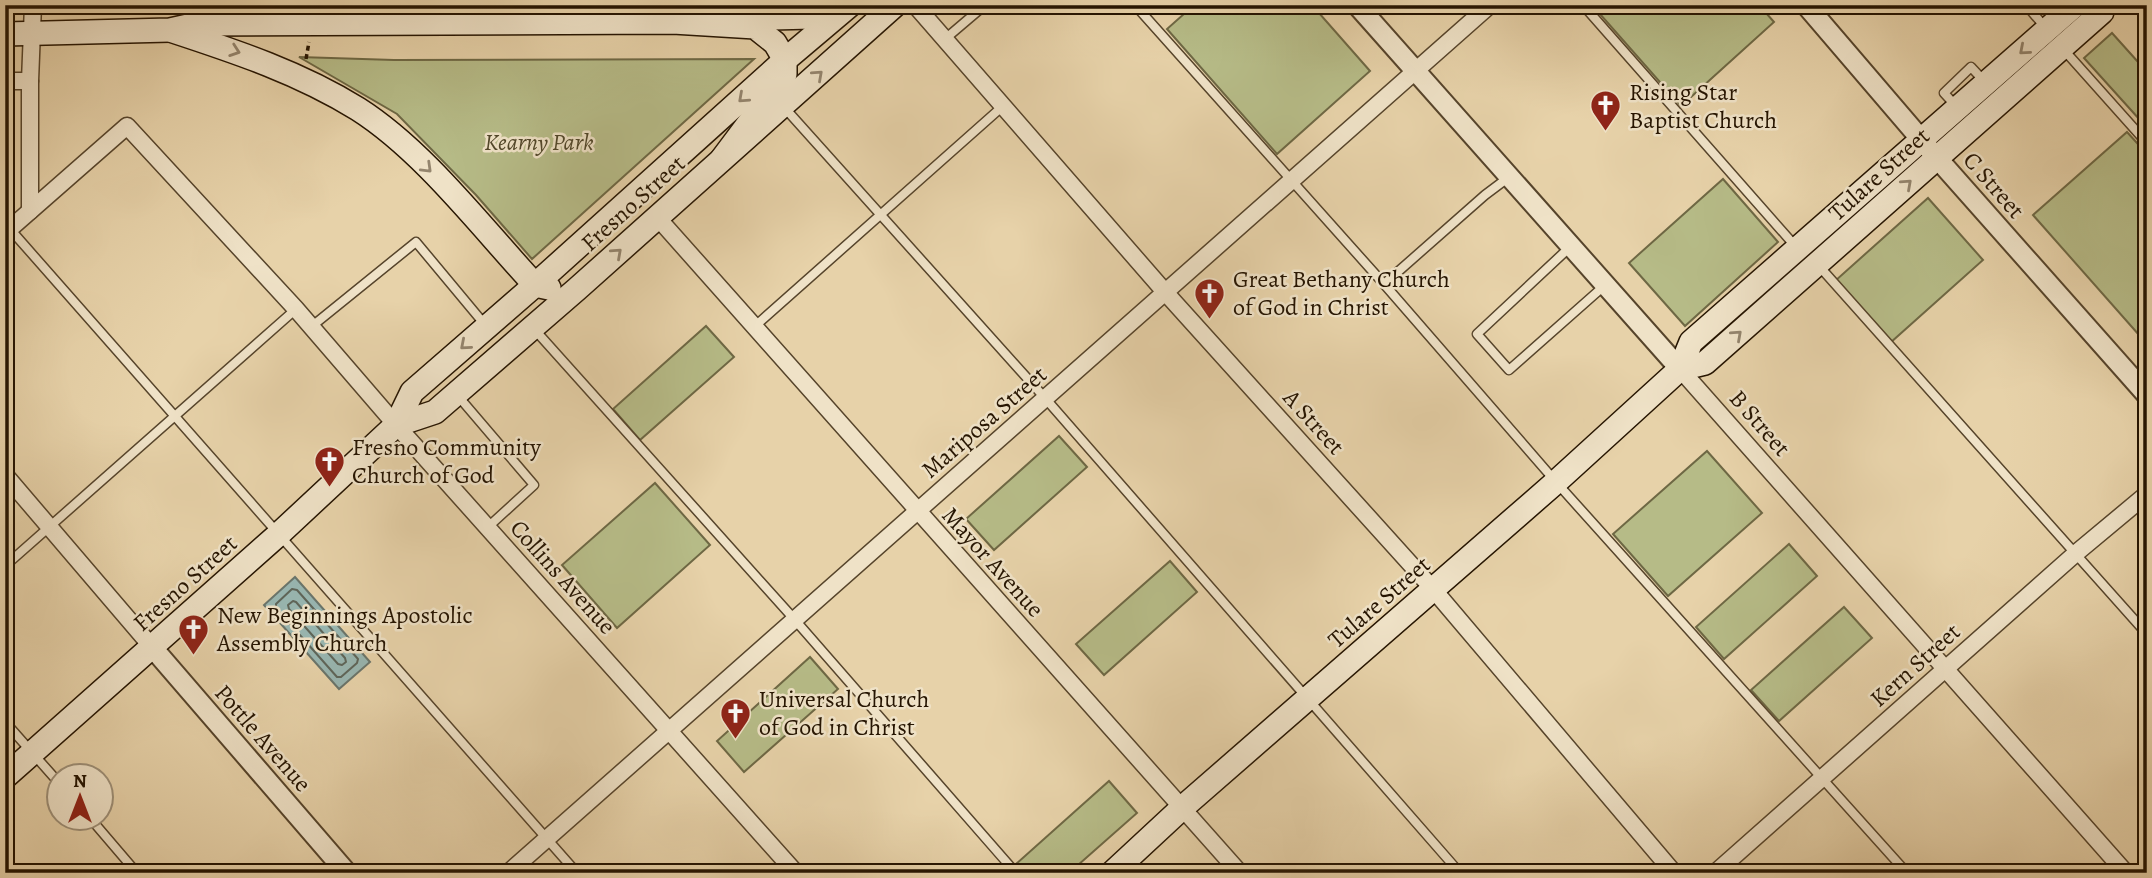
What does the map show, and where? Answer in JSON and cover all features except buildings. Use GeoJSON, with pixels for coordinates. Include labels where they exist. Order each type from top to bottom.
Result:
{"type":"FeatureCollection","features":[{"type":"Feature","properties":{"kind":"main road","name":"Fresno Street"},"geometry":{"type":"LineString","coordinates":[[396,425],[435,412],[578,289],[895,5]]}},
{"type":"Feature","properties":{"kind":"main road","name":"Tulare Street"},"geometry":{"type":"LineString","coordinates":[[1680,369],[1705,363],[1937,158],[2055,38],[2075,5]]}},
{"type":"Feature","properties":{"kind":"main road","name":"Tulare Street"},"geometry":{"type":"LineString","coordinates":[[1112,873],[1182,808],[1556,482],[1680,369],[1691,342],[1922,139],[1987,83],[2055,38],[2102,12],[2103,5]]}},
{"type":"Feature","properties":{"kind":"main road"},"geometry":{"type":"LineString","coordinates":[[673,22],[797,11],[830,13],[848,6]]}},
{"type":"Feature","properties":{"kind":"main road","name":"Fresno Street"},"geometry":{"type":"LineString","coordinates":[[5,777],[279,534],[396,425],[412,392],[848,6]]}},
{"type":"Feature","properties":{"kind":"main road"},"geometry":{"type":"LineString","coordinates":[[5,34],[170,30],[197,24],[673,22],[755,27],[775,43],[785,60],[785,74],[780,87],[767,99],[722,159]]}},
{"type":"Feature","properties":{"kind":"main road"},"geometry":{"type":"LineString","coordinates":[[170,30],[280,68],[360,110],[431,171],[536,285],[554,289],[578,289]]}},
{"type":"Feature","properties":{"kind":"street"},"geometry":{"type":"LineString","coordinates":[[7,230],[30,211],[33,5]]}},
{"type":"Feature","properties":{"kind":"street","name":"A Street"},"geometry":{"type":"LineString","coordinates":[[915,5],[1165,292],[1433,589],[1674,873]]}},
{"type":"Feature","properties":{"kind":"street","name":"B Street"},"geometry":{"type":"LineString","coordinates":[[1357,5],[2126,873]]}},
{"type":"Feature","properties":{"kind":"street","name":"Mariposa Street"},"geometry":{"type":"LineString","coordinates":[[508,873],[1490,5]]}},
{"type":"Feature","properties":{"kind":"street","name":"C Street"},"geometry":{"type":"LineString","coordinates":[[1812,7],[1937,158],[2147,395]]}},
{"type":"Feature","properties":{"kind":"street"},"geometry":{"type":"LineString","coordinates":[[5,81],[30,81]]}},
{"type":"Feature","properties":{"kind":"street","name":"Collins Avenue"},"geometry":{"type":"LineString","coordinates":[[30,211],[127,126],[296,309],[396,425],[796,873]]}},
{"type":"Feature","properties":{"kind":"street","name":"Mayor Avenue"},"geometry":{"type":"LineString","coordinates":[[657,217],[1240,873]]}},
{"type":"Feature","properties":{"kind":"street","name":"Pottle Avenue"},"geometry":{"type":"LineString","coordinates":[[5,475],[347,873]]}},
{"type":"Feature","properties":{"kind":"street","name":"Kern Street"},"geometry":{"type":"LineString","coordinates":[[1715,873],[2075,554],[2147,494]]}},
{"type":"Feature","properties":{"kind":"lane"},"geometry":{"type":"LineString","coordinates":[[945,39],[985,5]]}},
{"type":"Feature","properties":{"kind":"lane"},"geometry":{"type":"LineString","coordinates":[[1135,5],[1556,482],[1907,873]]}},
{"type":"Feature","properties":{"kind":"lane"},"geometry":{"type":"LineString","coordinates":[[1583,5],[1797,249]]}},
{"type":"Feature","properties":{"kind":"lane"},"geometry":{"type":"LineString","coordinates":[[2026,5],[2147,143]]}},
{"type":"Feature","properties":{"kind":"lane"},"geometry":{"type":"LineString","coordinates":[[783,106],[1045,398],[1460,873]]}},
{"type":"Feature","properties":{"kind":"lane"},"geometry":{"type":"LineString","coordinates":[[754,327],[1003,106]]}},
{"type":"Feature","properties":{"kind":"lane"},"geometry":{"type":"LineString","coordinates":[[1384,284],[1509,177]]}},
{"type":"Feature","properties":{"kind":"lane"},"geometry":{"type":"LineString","coordinates":[[7,230],[175,416],[577,873]]}},
{"type":"Feature","properties":{"kind":"lane"},"geometry":{"type":"LineString","coordinates":[[311,327],[416,242],[486,326]]}},
{"type":"Feature","properties":{"kind":"lane"},"geometry":{"type":"LineString","coordinates":[[1570,247],[1477,334],[1509,370],[1605,286]]}},
{"type":"Feature","properties":{"kind":"lane"},"geometry":{"type":"LineString","coordinates":[[1817,264],[2147,634]]}},
{"type":"Feature","properties":{"kind":"lane"},"geometry":{"type":"LineString","coordinates":[[5,566],[296,309]]}},
{"type":"Feature","properties":{"kind":"lane"},"geometry":{"type":"LineString","coordinates":[[533,327],[1016,873]]}},
{"type":"Feature","properties":{"kind":"lane"},"geometry":{"type":"LineString","coordinates":[[456,393],[534,485],[488,527]]}},
{"type":"Feature","properties":{"kind":"lane"},"geometry":{"type":"LineString","coordinates":[[5,722],[46,768]]}},
{"type":"Feature","properties":{"kind":"lane"},"geometry":{"type":"LineString","coordinates":[[102,832],[137,873]]}},
{"type":"Feature","properties":{"kind":"path"},"geometry":{"type":"LineString","coordinates":[[304,68],[311,33]]}},
{"type":"Feature","properties":{"kind":"green space"},"geometry":{"type":"Polygon","coordinates":[[[1194,5],[1312,5],[1370,71],[1277,154],[1167,29],[1194,5]]]}},
{"type":"Feature","properties":{"kind":"green space"},"geometry":{"type":"Polygon","coordinates":[[[1592,5],[1759,5],[1774,22],[1681,106],[1592,5]]]}},
{"type":"Feature","properties":{"kind":"green space"},"geometry":{"type":"Polygon","coordinates":[[[2112,33],[2147,72],[2147,114],[2140,120],[2084,58],[2112,33]]]}},
{"type":"Feature","properties":{"kind":"green space","name":"Kearny Park"},"geometry":{"type":"Polygon","coordinates":[[[299,57],[394,60],[754,59],[532,259],[476,195],[397,114],[299,57]]]}},
{"type":"Feature","properties":{"kind":"green space"},"geometry":{"type":"Polygon","coordinates":[[[2127,132],[2147,154],[2147,344],[2033,215],[2127,132]]]}},
{"type":"Feature","properties":{"kind":"green space"},"geometry":{"type":"Polygon","coordinates":[[[1723,179],[1778,242],[1685,326],[1629,263],[1723,179]]]}},
{"type":"Feature","properties":{"kind":"green space"},"geometry":{"type":"Polygon","coordinates":[[[1928,198],[1983,260],[1890,343],[1835,281],[1928,198]]]}},
{"type":"Feature","properties":{"kind":"green space"},"geometry":{"type":"Polygon","coordinates":[[[706,326],[734,357],[640,440],[613,409],[706,326]]]}},
{"type":"Feature","properties":{"kind":"green space"},"geometry":{"type":"Polygon","coordinates":[[[1059,436],[1087,467],[994,550],[966,519],[1059,436]]]}},
{"type":"Feature","properties":{"kind":"green space"},"geometry":{"type":"Polygon","coordinates":[[[1707,451],[1762,513],[1668,596],[1613,534],[1707,451]]]}},
{"type":"Feature","properties":{"kind":"green space"},"geometry":{"type":"Polygon","coordinates":[[[655,483],[710,545],[617,628],[562,565],[655,483]]]}},
{"type":"Feature","properties":{"kind":"green space"},"geometry":{"type":"Polygon","coordinates":[[[1789,544],[1817,576],[1724,659],[1696,627],[1789,544]]]}},
{"type":"Feature","properties":{"kind":"green space"},"geometry":{"type":"Polygon","coordinates":[[[1170,561],[1197,592],[1104,675],[1076,644],[1170,561]]]}},
{"type":"Feature","properties":{"kind":"green space"},"geometry":{"type":"Polygon","coordinates":[[[1844,607],[1872,638],[1779,721],[1751,690],[1844,607]]]}},
{"type":"Feature","properties":{"kind":"green space"},"geometry":{"type":"Polygon","coordinates":[[[810,657],[838,689],[744,772],[717,741],[810,657]]]}},
{"type":"Feature","properties":{"kind":"green space"},"geometry":{"type":"Polygon","coordinates":[[[1109,781],[1137,813],[1069,873],[1023,873],[1016,864],[1109,781]]]}},
{"type":"Feature","properties":{"kind":"water"},"geometry":{"type":"Polygon","coordinates":[[[295,577],[370,662],[339,689],[264,605],[295,577]]]}},
{"type":"Feature","properties":{"kind":"place","name":"Rising Star Baptist Church"},"geometry":{"type":"Point","coordinates":[1606,133]}},
{"type":"Feature","properties":{"kind":"place","name":"Great Bethany Church of God in Christ"},"geometry":{"type":"Point","coordinates":[1210,320]}},
{"type":"Feature","properties":{"kind":"place","name":"Fresno Community Church of God"},"geometry":{"type":"Point","coordinates":[329,488]}},
{"type":"Feature","properties":{"kind":"place","name":"New Beginnings Apostolic Assembly Church"},"geometry":{"type":"Point","coordinates":[194,656]}},
{"type":"Feature","properties":{"kind":"place","name":"Universal Church of God in Christ"},"geometry":{"type":"Point","coordinates":[736,740]}}]}
